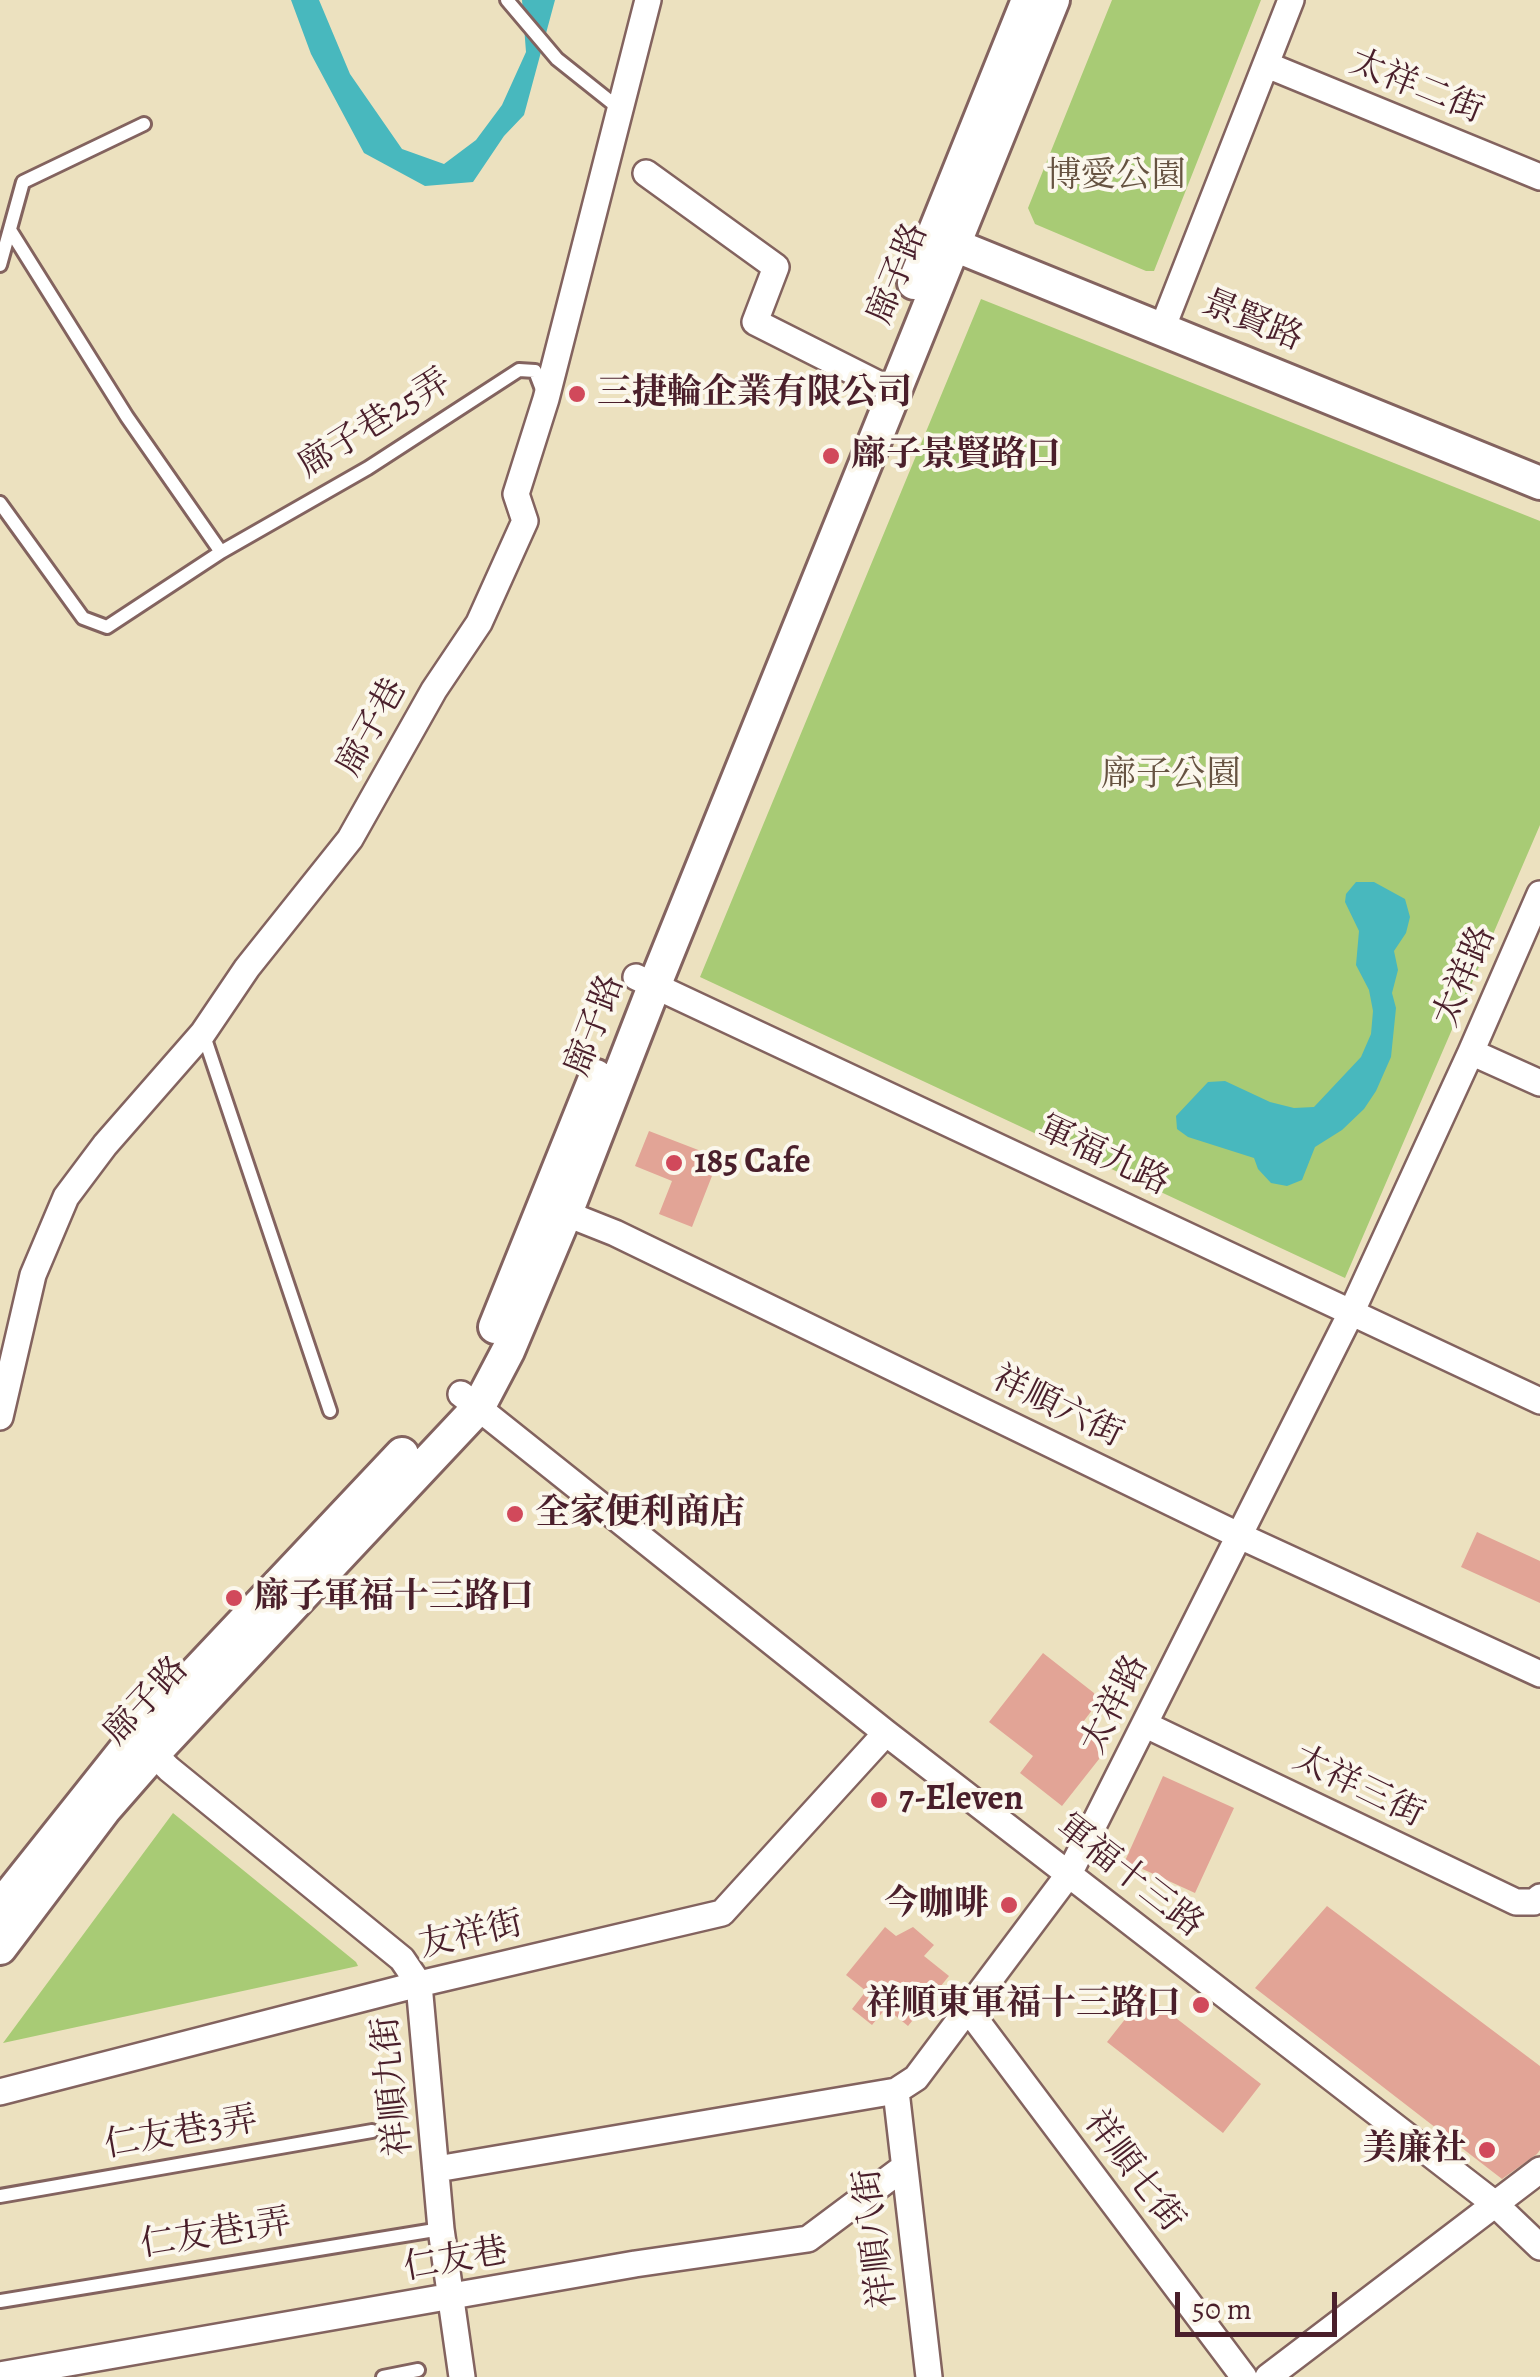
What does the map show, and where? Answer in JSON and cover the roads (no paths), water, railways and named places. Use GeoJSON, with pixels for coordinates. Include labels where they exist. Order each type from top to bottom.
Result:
{"type":"FeatureCollection","features":[{"type":"Feature","properties":{"kind":"main road","name":"廍子路"},"geometry":{"type":"LineString","coordinates":[[0,1907],[144,1745],[470,1401],[490,1341],[554,1209],[943,241],[1028,0]]}},
{"type":"Feature","properties":{"kind":"main road","name":"廍子路"},"geometry":{"type":"LineString","coordinates":[[645,980],[876,383],[1053,0]]}},
{"type":"Feature","properties":{"kind":"main road","name":"景賢路"},"geometry":{"type":"LineString","coordinates":[[943,241],[1540,484]]}},
{"type":"Feature","properties":{"kind":"main road","name":"廍子路"},"geometry":{"type":"LineString","coordinates":[[1,1942],[104,1810],[144,1745]]}},
{"type":"Feature","properties":{"kind":"street","name":"廍子巷"},"geometry":{"type":"LineString","coordinates":[[0,1417],[33,1275],[66,1197],[105,1145],[203,1033],[247,968],[350,839],[434,690],[479,623],[525,521],[516,494],[546,399],[648,0]]}},
{"type":"Feature","properties":{"kind":"street"},"geometry":{"type":"LineString","coordinates":[[1162,328],[1291,0]]}},
{"type":"Feature","properties":{"kind":"street","name":"太祥二街"},"geometry":{"type":"LineString","coordinates":[[1266,65],[1540,177]]}},
{"type":"Feature","properties":{"kind":"street"},"geometry":{"type":"LineString","coordinates":[[646,173],[776,267],[755,322],[876,383]]}},
{"type":"Feature","properties":{"kind":"street","name":"太祥路"},"geometry":{"type":"LineString","coordinates":[[896,2090],[916,2078],[1069,1874],[1351,1313],[1540,894]]}},
{"type":"Feature","properties":{"kind":"street","name":"軍福九路"},"geometry":{"type":"LineString","coordinates":[[645,980],[1540,1401]]}},
{"type":"Feature","properties":{"kind":"street"},"geometry":{"type":"LineString","coordinates":[[1471,1052],[1540,1083]]}},
{"type":"Feature","properties":{"kind":"street","name":"祥順六街"},"geometry":{"type":"LineString","coordinates":[[554,1209],[615,1233],[1240,1536],[1540,1674]]}},
{"type":"Feature","properties":{"kind":"street","name":"軍福十三路"},"geometry":{"type":"LineString","coordinates":[[470,1401],[886,1733],[1495,2204],[1540,2247]]}},
{"type":"Feature","properties":{"kind":"street","name":"太祥三街"},"geometry":{"type":"LineString","coordinates":[[1146,1724],[1516,1902],[1534,1902],[1540,1896]]}},
{"type":"Feature","properties":{"kind":"street","name":"友祥街"},"geometry":{"type":"LineString","coordinates":[[0,2092],[419,1984],[722,1913],[886,1733]]}},
{"type":"Feature","properties":{"kind":"street","name":"祥順九街"},"geometry":{"type":"LineString","coordinates":[[144,1745],[402,1959],[419,1984],[441,2229],[462,2377]]}},
{"type":"Feature","properties":{"kind":"street","name":"祥順七街"},"geometry":{"type":"LineString","coordinates":[[967,2008],[1244,2377]]}},
{"type":"Feature","properties":{"kind":"street"},"geometry":{"type":"LineString","coordinates":[[437,2169],[896,2090]]}},
{"type":"Feature","properties":{"kind":"street","name":"祥順八街"},"geometry":{"type":"LineString","coordinates":[[896,2090],[929,2377]]}},
{"type":"Feature","properties":{"kind":"street","name":"仁友巷"},"geometry":{"type":"LineString","coordinates":[[0,2375],[634,2264],[808,2239],[903,2168]]}},
{"type":"Feature","properties":{"kind":"street"},"geometry":{"type":"LineString","coordinates":[[1268,2377],[1540,2170]]}},
{"type":"Feature","properties":{"kind":"lane"},"geometry":{"type":"LineString","coordinates":[[507,0],[557,59],[621,110]]}},
{"type":"Feature","properties":{"kind":"lane"},"geometry":{"type":"LineString","coordinates":[[0,265],[23,182],[144,124]]}},
{"type":"Feature","properties":{"kind":"lane"},"geometry":{"type":"LineString","coordinates":[[10,230],[127,417],[220,552]]}},
{"type":"Feature","properties":{"kind":"lane","name":"廍子巷25弄"},"geometry":{"type":"LineString","coordinates":[[0,504],[83,618],[107,628],[220,552],[368,468],[519,370],[535,371],[546,399]]}},
{"type":"Feature","properties":{"kind":"lane"},"geometry":{"type":"LineString","coordinates":[[203,1033],[330,1412]]}},
{"type":"Feature","properties":{"kind":"lane","name":"仁友巷3弄"},"geometry":{"type":"LineString","coordinates":[[0,2196],[372,2131]]}},
{"type":"Feature","properties":{"kind":"lane","name":"仁友巷1弄"},"geometry":{"type":"LineString","coordinates":[[0,2301],[441,2229]]}},
{"type":"Feature","properties":{"kind":"lane"},"geometry":{"type":"LineString","coordinates":[[383,2377],[418,2370]]}},
{"type":"Feature","properties":{"kind":"water"},"geometry":{"type":"Polygon","coordinates":[[[291,0],[319,0],[350,74],[402,149],[444,164],[476,140],[502,105],[526,52],[522,0],[555,0],[524,115],[504,136],[473,182],[425,186],[364,153],[311,54],[291,0]]]}},
{"type":"Feature","properties":{"kind":"water"},"geometry":{"type":"Polygon","coordinates":[[[1356,882],[1374,882],[1405,899],[1410,917],[1406,933],[1394,951],[1398,970],[1392,993],[1396,1008],[1391,1057],[1364,1109],[1342,1130],[1315,1147],[1302,1180],[1287,1186],[1271,1183],[1254,1158],[1188,1137],[1177,1129],[1176,1116],[1208,1082],[1225,1081],[1270,1102],[1294,1108],[1314,1107],[1361,1057],[1371,1034],[1373,1011],[1369,990],[1356,965],[1359,931],[1345,902],[1356,882]]]}},
{"type":"Feature","properties":{"kind":"place","name":"三捷輪企業有限公司"},"geometry":{"type":"Point","coordinates":[577,394]}},
{"type":"Feature","properties":{"kind":"place","name":"廍子景賢路口"},"geometry":{"type":"Point","coordinates":[831,456]}},
{"type":"Feature","properties":{"kind":"place","name":"185 Cafe"},"geometry":{"type":"Point","coordinates":[674,1163]}},
{"type":"Feature","properties":{"kind":"place","name":"全家便利商店"},"geometry":{"type":"Point","coordinates":[515,1514]}},
{"type":"Feature","properties":{"kind":"place","name":"廍子軍福十三路口"},"geometry":{"type":"Point","coordinates":[234,1598]}},
{"type":"Feature","properties":{"kind":"place","name":"7-Eleven"},"geometry":{"type":"Point","coordinates":[879,1800]}},
{"type":"Feature","properties":{"kind":"place","name":"今咖啡"},"geometry":{"type":"Point","coordinates":[1009,1905]}},
{"type":"Feature","properties":{"kind":"place","name":"祥順東軍福十三路口"},"geometry":{"type":"Point","coordinates":[1201,2005]}},
{"type":"Feature","properties":{"kind":"place","name":"美廉社"},"geometry":{"type":"Point","coordinates":[1487,2150]}},
{"type":"Feature","properties":{"kind":"park label","name":"博愛公園"},"geometry":{"type":"Point","coordinates":[1116,177]}},
{"type":"Feature","properties":{"kind":"park label","name":"廍子公園"},"geometry":{"type":"Point","coordinates":[1171,776]}}]}
